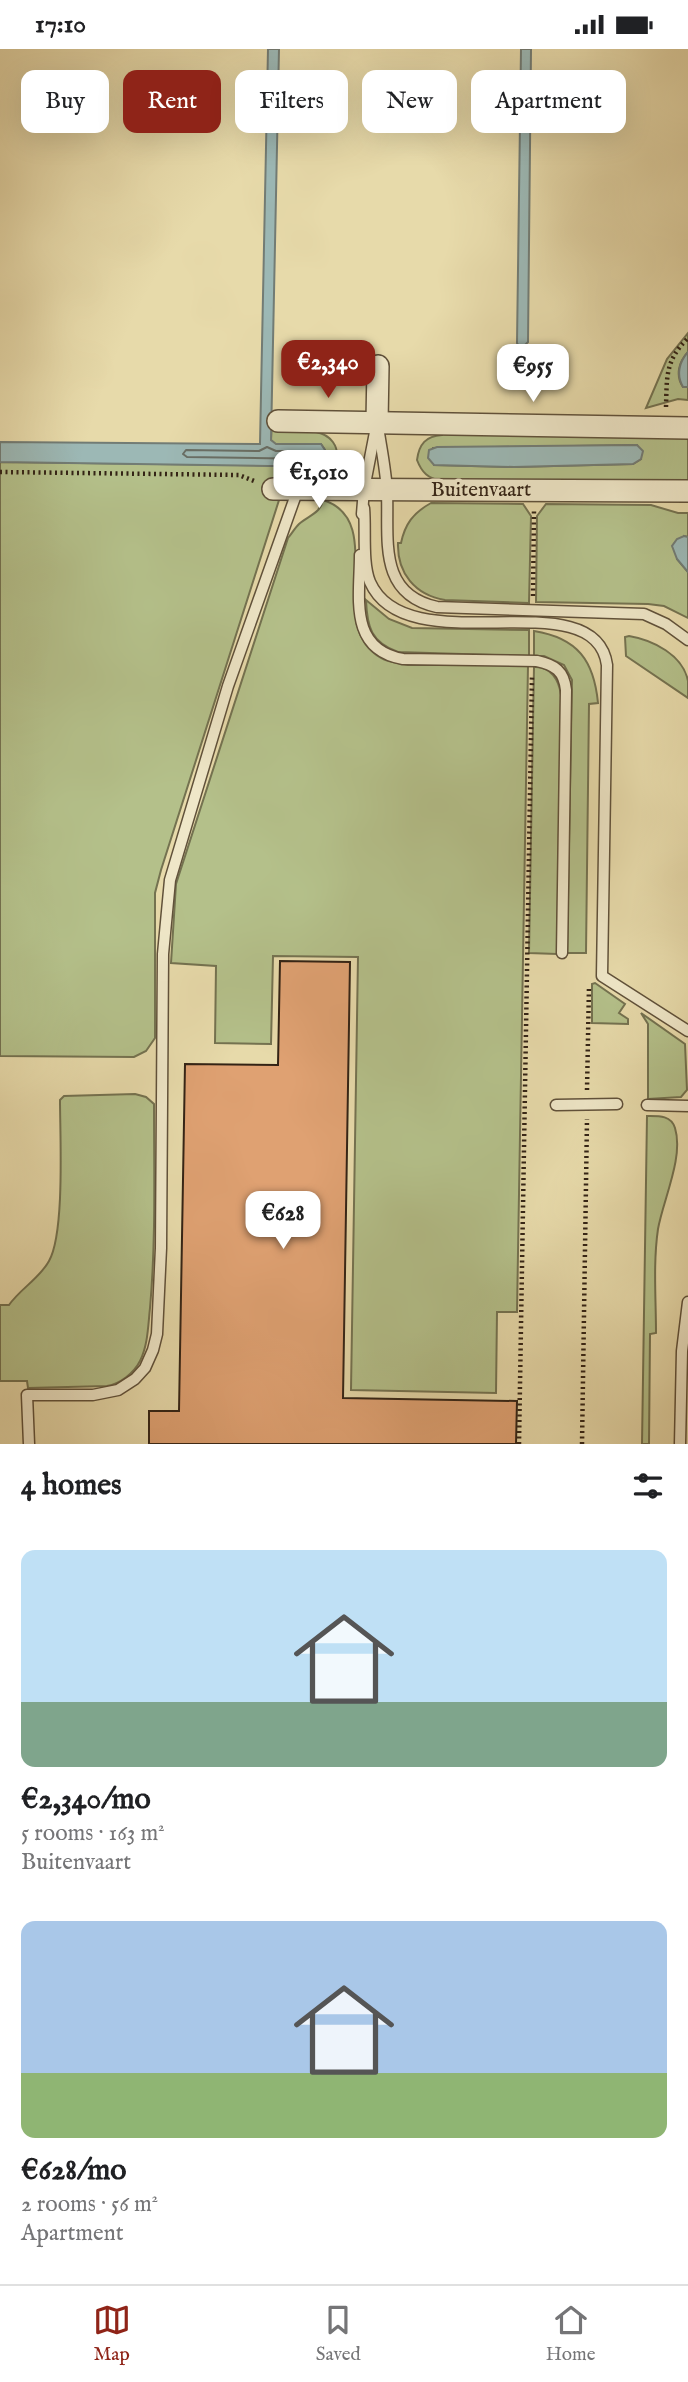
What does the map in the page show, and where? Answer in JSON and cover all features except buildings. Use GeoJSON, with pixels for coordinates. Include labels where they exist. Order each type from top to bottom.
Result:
{"type":"FeatureCollection","features":[{"type":"Feature","properties":{"kind":"street"},"geometry":{"type":"LineString","coordinates":[[377,422],[378,366]]}},
{"type":"Feature","properties":{"kind":"street"},"geometry":{"type":"LineString","coordinates":[[278,421],[677,428]]}},
{"type":"Feature","properties":{"kind":"street","name":"Buitenvaart"},"geometry":{"type":"LineString","coordinates":[[273,489],[298,489],[364,498],[387,489],[688,491]]}},
{"type":"Feature","properties":{"kind":"lane"},"geometry":{"type":"LineString","coordinates":[[377,422],[387,489],[387,537],[391,567],[403,591],[411,598],[437,607],[644,614],[666,624],[688,640]]}},
{"type":"Feature","properties":{"kind":"lane"},"geometry":{"type":"LineString","coordinates":[[377,422],[360,523],[359,613],[364,632],[376,647],[391,657],[548,663],[560,671],[566,683],[562,953]]}},
{"type":"Feature","properties":{"kind":"lane"},"geometry":{"type":"LineString","coordinates":[[29,1444],[27,1395],[93,1395],[118,1390],[135,1379],[145,1368],[153,1350],[157,1334],[161,1248],[163,966],[170,880],[228,687],[298,489]]}},
{"type":"Feature","properties":{"kind":"lane"},"geometry":{"type":"LineString","coordinates":[[364,498],[369,580],[376,593],[398,612],[424,620],[533,623],[565,627],[588,633],[602,647],[607,665],[603,976],[688,1031]]}},
{"type":"Feature","properties":{"kind":"lane"},"geometry":{"type":"LineString","coordinates":[[556,1105],[617,1104]]}},
{"type":"Feature","properties":{"kind":"lane"},"geometry":{"type":"LineString","coordinates":[[647,1105],[688,1106]]}},
{"type":"Feature","properties":{"kind":"lane"},"geometry":{"type":"LineString","coordinates":[[680,1444],[682,1351],[688,1302]]}},
{"type":"Feature","properties":{"kind":"path"},"geometry":{"type":"LineString","coordinates":[[677,428],[667,368],[672,356],[688,338]]}},
{"type":"Feature","properties":{"kind":"path"},"geometry":{"type":"LineString","coordinates":[[0,472],[239,475],[273,489]]}},
{"type":"Feature","properties":{"kind":"path"},"geometry":{"type":"LineString","coordinates":[[533,609],[534,501]]}},
{"type":"Feature","properties":{"kind":"path"},"geometry":{"type":"LineString","coordinates":[[519,1444],[532,661]]}},
{"type":"Feature","properties":{"kind":"path"},"geometry":{"type":"LineString","coordinates":[[582,1444],[589,981]]}},
{"type":"Feature","properties":{"kind":"green space"},"geometry":{"type":"Polygon","coordinates":[[[688,333],[688,352],[680,364],[679,373],[683,387],[688,387],[688,400],[678,399],[646,408],[667,359],[688,333]]]}},
{"type":"Feature","properties":{"kind":"green space"},"geometry":{"type":"Polygon","coordinates":[[[272,418],[316,429],[316,432],[333,442],[337,461],[328,475],[312,479],[280,497],[161,870],[155,893],[155,1038],[146,1051],[134,1057],[0,1056],[0,462],[314,466],[325,457],[321,444],[275,444],[271,440],[272,418]]]}},
{"type":"Feature","properties":{"kind":"green space"},"geometry":{"type":"Polygon","coordinates":[[[443,431],[688,436],[688,485],[441,481],[426,474],[417,460],[424,442],[442,435],[443,431]],[[637,445],[433,448],[434,465],[514,467],[633,464],[641,459],[637,445]]]}},
{"type":"Feature","properties":{"kind":"green space"},"geometry":{"type":"Polygon","coordinates":[[[323,500],[342,511],[352,529],[356,622],[364,643],[381,658],[408,665],[528,665],[517,1312],[497,1312],[496,1393],[351,1390],[358,957],[273,956],[271,1044],[215,1043],[216,966],[171,963],[176,884],[288,538],[299,524],[317,511],[323,500]]]}},
{"type":"Feature","properties":{"kind":"green space"},"geometry":{"type":"Polygon","coordinates":[[[431,503],[523,504],[531,516],[529,603],[445,600],[425,593],[410,581],[401,564],[398,543],[401,543],[411,520],[431,503]]]}},
{"type":"Feature","properties":{"kind":"green space"},"geometry":{"type":"Polygon","coordinates":[[[546,504],[651,505],[678,513],[688,513],[688,537],[684,536],[677,559],[688,572],[688,618],[664,606],[648,604],[536,602],[537,516],[546,504]]]}},
{"type":"Feature","properties":{"kind":"green space"},"geometry":{"type":"Polygon","coordinates":[[[366,600],[389,619],[412,628],[529,630],[529,656],[398,652],[382,643],[372,632],[366,600]]]}},
{"type":"Feature","properties":{"kind":"green space"},"geometry":{"type":"Polygon","coordinates":[[[534,631],[562,639],[573,646],[588,664],[596,688],[598,703],[589,704],[586,953],[567,953],[572,680],[564,665],[544,656],[534,656],[534,631]]]}},
{"type":"Feature","properties":{"kind":"green space"},"geometry":{"type":"Polygon","coordinates":[[[625,637],[657,645],[673,656],[685,672],[688,698],[626,656],[625,637]]]}},
{"type":"Feature","properties":{"kind":"green space"},"geometry":{"type":"Polygon","coordinates":[[[534,667],[545,669],[553,675],[561,695],[557,954],[529,953],[534,667]]]}},
{"type":"Feature","properties":{"kind":"green space"},"geometry":{"type":"Polygon","coordinates":[[[595,983],[625,1004],[619,1013],[628,1019],[628,1024],[592,1023],[592,984],[595,983]]]}},
{"type":"Feature","properties":{"kind":"green space"},"geometry":{"type":"Polygon","coordinates":[[[641,1013],[685,1044],[687,1090],[681,1097],[648,1099],[648,1024],[641,1013]]]}},
{"type":"Feature","properties":{"kind":"green space"},"geometry":{"type":"Polygon","coordinates":[[[135,1094],[146,1097],[154,1104],[152,1283],[145,1349],[140,1361],[126,1377],[107,1386],[28,1388],[27,1381],[0,1381],[0,1305],[9,1305],[40,1273],[54,1248],[61,1183],[60,1100],[64,1096],[135,1094]]]}},
{"type":"Feature","properties":{"kind":"green space"},"geometry":{"type":"Polygon","coordinates":[[[647,1116],[664,1117],[673,1124],[677,1152],[656,1242],[656,1333],[650,1334],[649,1444],[642,1444],[647,1116]]]}},
{"type":"Feature","properties":{"kind":"water"},"geometry":{"type":"Polygon","coordinates":[[[268,49],[279,49],[279,70],[268,70],[268,49]]]}},
{"type":"Feature","properties":{"kind":"water"},"geometry":{"type":"Polygon","coordinates":[[[521,49],[531,49],[531,70],[521,70],[521,49]]]}},
{"type":"Feature","properties":{"kind":"water"},"geometry":{"type":"Polygon","coordinates":[[[266,133],[277,133],[271,440],[276,444],[321,444],[325,450],[324,462],[314,466],[269,466],[0,462],[0,442],[260,444],[266,133]]]}},
{"type":"Feature","properties":{"kind":"water"},"geometry":{"type":"Polygon","coordinates":[[[520,133],[530,133],[528,342],[524,346],[517,343],[520,133]]]}},
{"type":"Feature","properties":{"kind":"water"},"geometry":{"type":"Polygon","coordinates":[[[688,352],[688,387],[683,387],[680,369],[688,352]]]}},
{"type":"Feature","properties":{"kind":"water"},"geometry":{"type":"Polygon","coordinates":[[[637,445],[643,451],[641,459],[633,464],[514,467],[434,465],[428,458],[429,450],[437,447],[637,445]]]}},
{"type":"Feature","properties":{"kind":"water"},"geometry":{"type":"Polygon","coordinates":[[[688,537],[688,572],[677,559],[672,546],[677,539],[688,537]]]}}]}
